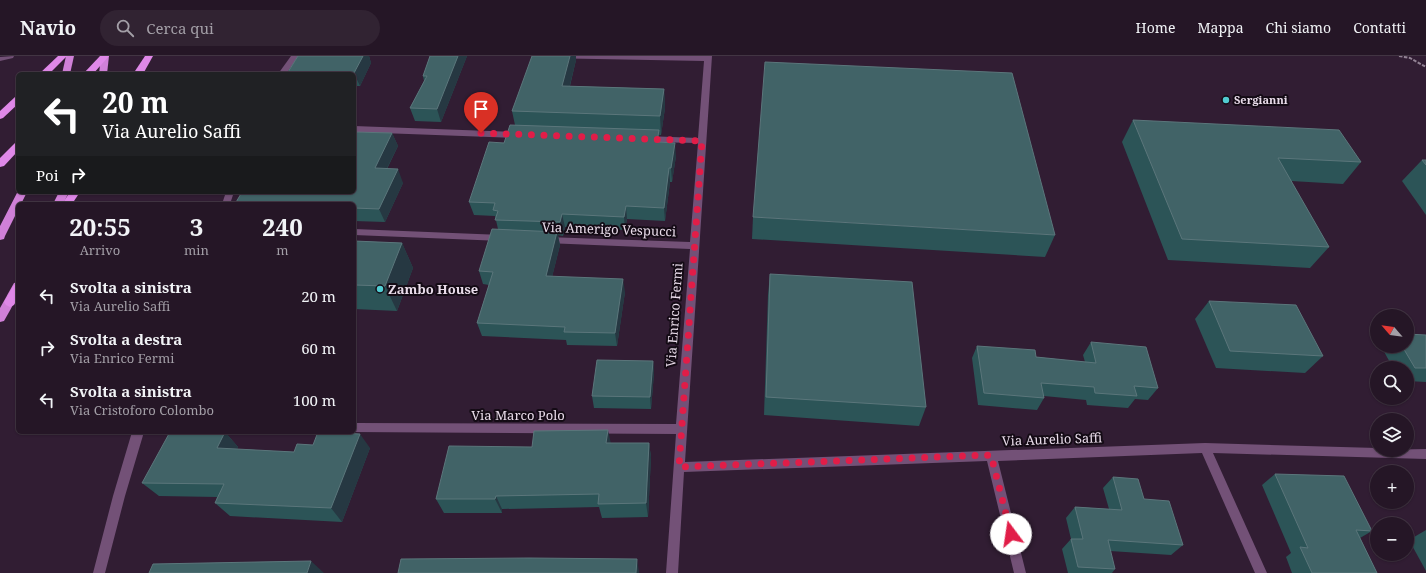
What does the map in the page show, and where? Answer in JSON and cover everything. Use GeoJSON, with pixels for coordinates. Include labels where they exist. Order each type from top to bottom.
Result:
{"type":"FeatureCollection","features":[{"type":"Feature","properties":{"kind":"highway"},"geometry":{"type":"LineString","coordinates":[[46,72],[63,56]]}},
{"type":"Feature","properties":{"kind":"highway"},"geometry":{"type":"LineString","coordinates":[[66,72],[70,56]]}},
{"type":"Feature","properties":{"kind":"highway"},"geometry":{"type":"LineString","coordinates":[[90,72],[105,56]]}},
{"type":"Feature","properties":{"kind":"highway"},"geometry":{"type":"LineString","coordinates":[[103,72],[105,56]]}},
{"type":"Feature","properties":{"kind":"highway"},"geometry":{"type":"LineString","coordinates":[[140,70],[149,56]]}},
{"type":"Feature","properties":{"kind":"highway"},"geometry":{"type":"LineString","coordinates":[[0,116],[16,101]]}},
{"type":"Feature","properties":{"kind":"highway"},"geometry":{"type":"LineString","coordinates":[[0,164],[16,148]]}},
{"type":"Feature","properties":{"kind":"highway"},"geometry":{"type":"LineString","coordinates":[[0,236],[16,204]]}},
{"type":"Feature","properties":{"kind":"highway"},"geometry":{"type":"LineString","coordinates":[[0,318],[16,291]]}},
{"type":"Feature","properties":{"kind":"street"},"geometry":{"type":"LineString","coordinates":[[0,60],[10,56]]}},
{"type":"Feature","properties":{"kind":"street"},"geometry":{"type":"LineString","coordinates":[[283,72],[295,56]]}},
{"type":"Feature","properties":{"kind":"street"},"geometry":{"type":"LineString","coordinates":[[542,56],[709,57]]}},
{"type":"Feature","properties":{"kind":"street","name":"Via Enrico Fermi"},"geometry":{"type":"LineString","coordinates":[[672,573],[694,246],[709,57]]}},
{"type":"Feature","properties":{"kind":"street"},"geometry":{"type":"LineString","coordinates":[[356,129],[528,135]]}},
{"type":"Feature","properties":{"kind":"street"},"geometry":{"type":"LineString","coordinates":[[639,139],[702,141]]}},
{"type":"Feature","properties":{"kind":"street"},"geometry":{"type":"LineString","coordinates":[[356,232],[512,238]]}},
{"type":"Feature","properties":{"kind":"street","name":"Via Amerigo Vespucci"},"geometry":{"type":"LineString","coordinates":[[536,239],[694,246]]}},
{"type":"Feature","properties":{"kind":"street","name":"Via Marco Polo"},"geometry":{"type":"LineString","coordinates":[[356,428],[681,429]]}},
{"type":"Feature","properties":{"kind":"street"},"geometry":{"type":"LineString","coordinates":[[99,573],[119,496],[137,434]]}},
{"type":"Feature","properties":{"kind":"street"},"geometry":{"type":"LineString","coordinates":[[1205,448],[1261,573]]}},
{"type":"Feature","properties":{"kind":"street","name":"Via Aurelio Saffi"},"geometry":{"type":"LineString","coordinates":[[679,467],[1205,448],[1426,454]]}},
{"type":"Feature","properties":{"kind":"street"},"geometry":{"type":"LineString","coordinates":[[991,455],[1020,573]]}},
{"type":"Feature","properties":{"kind":"path"},"geometry":{"type":"LineString","coordinates":[[1399,56],[1410,58],[1426,67]]}},
{"type":"Feature","properties":{"kind":"building"},"geometry":{"type":"Polygon","coordinates":[[[298,56],[363,56],[355,72],[288,72],[298,56]]]}},
{"type":"Feature","properties":{"kind":"building"},"geometry":{"type":"Polygon","coordinates":[[[430,56],[458,56],[437,109],[410,108],[427,76],[423,76],[430,56]]]}},
{"type":"Feature","properties":{"kind":"building"},"geometry":{"type":"Polygon","coordinates":[[[532,56],[570,56],[562,86],[664,89],[660,116],[512,111],[532,56]]]}},
{"type":"Feature","properties":{"kind":"building"},"geometry":{"type":"Polygon","coordinates":[[[765,62],[1012,73],[1055,235],[753,217],[765,62]]]}},
{"type":"Feature","properties":{"kind":"building"},"geometry":{"type":"Polygon","coordinates":[[[1133,120],[1339,130],[1361,162],[1278,158],[1329,247],[1182,239],[1133,120]]]}},
{"type":"Feature","properties":{"kind":"building"},"geometry":{"type":"Polygon","coordinates":[[[510,125],[659,130],[657,142],[675,143],[671,168],[669,168],[664,208],[626,206],[624,217],[562,214],[560,222],[495,220],[498,211],[493,210],[495,203],[469,202],[489,142],[504,143],[510,125]]]}},
{"type":"Feature","properties":{"kind":"building"},"geometry":{"type":"Polygon","coordinates":[[[356,132],[392,133],[375,168],[398,169],[379,209],[356,208],[356,202],[236,202],[241,194],[356,194],[356,132]]]}},
{"type":"Feature","properties":{"kind":"building"},"geometry":{"type":"Polygon","coordinates":[[[492,229],[557,232],[546,276],[623,279],[615,333],[564,332],[565,327],[477,323],[493,272],[479,271],[492,229]]]}},
{"type":"Feature","properties":{"kind":"building"},"geometry":{"type":"Polygon","coordinates":[[[356,241],[402,243],[385,286],[356,285],[356,241]]]}},
{"type":"Feature","properties":{"kind":"building"},"geometry":{"type":"Polygon","coordinates":[[[770,274],[912,282],[926,407],[766,397],[770,274]]]}},
{"type":"Feature","properties":{"kind":"building"},"geometry":{"type":"Polygon","coordinates":[[[1209,301],[1296,305],[1323,356],[1230,351],[1209,301]]]}},
{"type":"Feature","properties":{"kind":"building"},"geometry":{"type":"Polygon","coordinates":[[[1414,334],[1426,335],[1426,368],[1415,368],[1414,361],[1411,361],[1406,353],[1414,353],[1414,334]]]}},
{"type":"Feature","properties":{"kind":"building"},"geometry":{"type":"Polygon","coordinates":[[[1091,342],[1146,347],[1158,388],[1134,386],[1137,396],[1095,393],[1094,387],[1041,383],[1044,398],[984,393],[977,346],[1035,350],[1036,357],[1096,363],[1091,342]]]}},
{"type":"Feature","properties":{"kind":"building"},"geometry":{"type":"Polygon","coordinates":[[[597,360],[653,361],[650,397],[592,396],[597,360]]]}},
{"type":"Feature","properties":{"kind":"building"},"geometry":{"type":"Polygon","coordinates":[[[608,430],[606,443],[649,443],[646,503],[598,504],[599,494],[496,496],[495,499],[436,499],[449,446],[532,447],[534,431],[608,430]]]}},
{"type":"Feature","properties":{"kind":"building"},"geometry":{"type":"Polygon","coordinates":[[[169,434],[224,434],[217,448],[294,452],[297,444],[313,445],[317,434],[360,434],[331,508],[215,503],[224,484],[142,483],[169,434]]]}},
{"type":"Feature","properties":{"kind":"building"},"geometry":{"type":"Polygon","coordinates":[[[1275,474],[1344,476],[1370,527],[1370,531],[1356,530],[1377,573],[1312,573],[1300,547],[1308,548],[1275,474]]]}},
{"type":"Feature","properties":{"kind":"building"},"geometry":{"type":"Polygon","coordinates":[[[1113,477],[1138,479],[1144,499],[1169,501],[1183,545],[1108,540],[1115,569],[1078,567],[1071,539],[1083,539],[1075,507],[1122,510],[1113,477]]]}},
{"type":"Feature","properties":{"kind":"building"},"geometry":{"type":"Polygon","coordinates":[[[401,559],[637,559],[636,573],[398,573],[401,559]]]}},
{"type":"Feature","properties":{"kind":"building"},"geometry":{"type":"Polygon","coordinates":[[[311,561],[307,573],[149,573],[153,564],[311,561]]]}},
{"type":"Feature","properties":{"kind":"place","name":"Sergianni"},"geometry":{"type":"Point","coordinates":[1226,100]}},
{"type":"Feature","properties":{"kind":"place","name":"Zambo House"},"geometry":{"type":"Point","coordinates":[380,289]}},
{"type":"Feature","properties":{"kind":"route"},"geometry":{"type":"LineString","coordinates":[[481,133],[702,141],[679,467],[991,455],[1011,534]]}}]}
